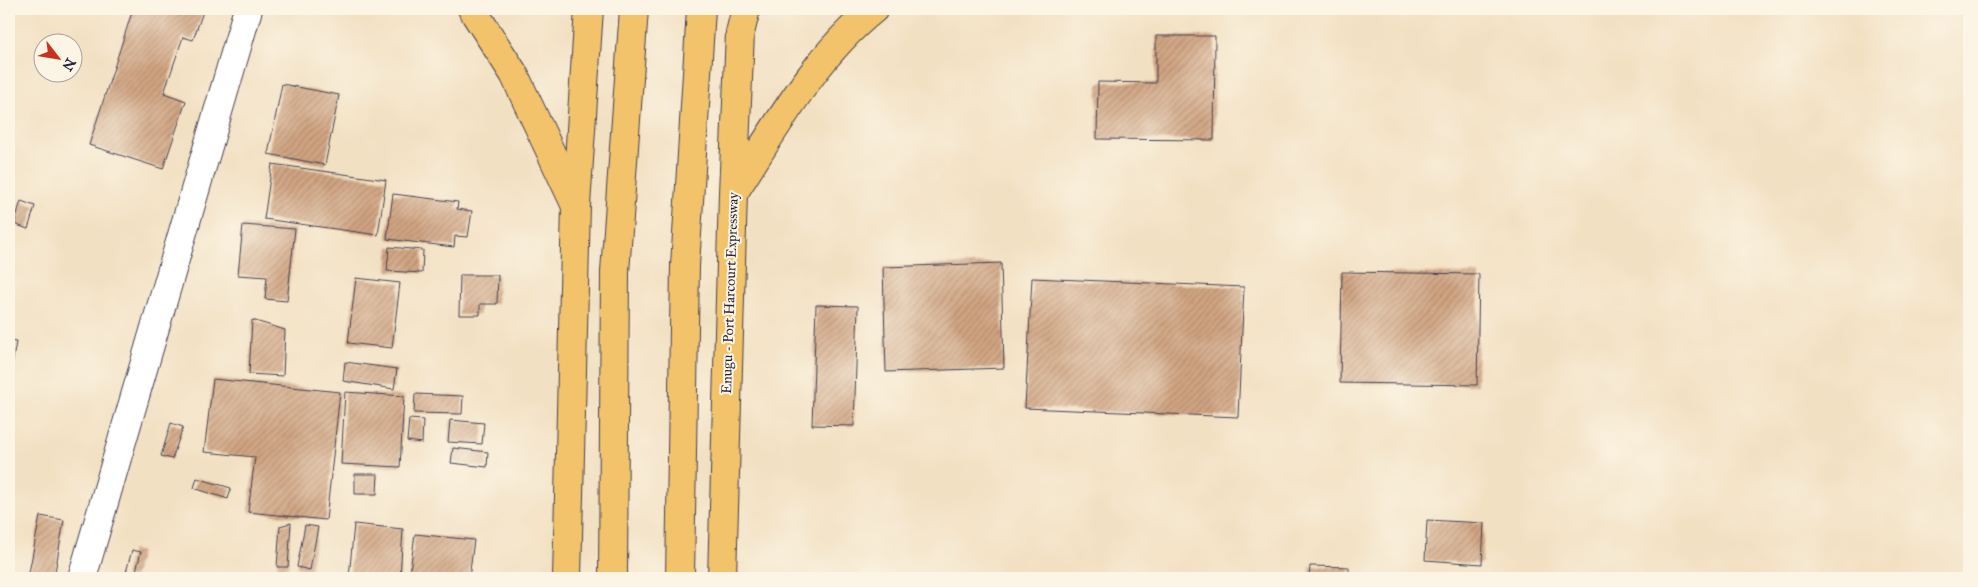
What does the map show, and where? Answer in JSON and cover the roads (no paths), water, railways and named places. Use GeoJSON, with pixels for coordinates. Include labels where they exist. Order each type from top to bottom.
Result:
{"type":"FeatureCollection","features":[{"type":"Feature","properties":{"kind":"main road"},"geometry":{"type":"LineString","coordinates":[[472,9],[514,74],[576,205]]}},
{"type":"Feature","properties":{"kind":"main road"},"geometry":{"type":"LineString","coordinates":[[567,578],[576,205],[589,9]]}},
{"type":"Feature","properties":{"kind":"main road"},"geometry":{"type":"LineString","coordinates":[[613,578],[614,272],[634,9]]}},
{"type":"Feature","properties":{"kind":"main road"},"geometry":{"type":"LineString","coordinates":[[680,578],[686,266],[700,9]]}},
{"type":"Feature","properties":{"kind":"main road","name":"Enugu - Port Harcourt Expressway"},"geometry":{"type":"LineString","coordinates":[[722,578],[733,193],[740,33],[746,9]]}},
{"type":"Feature","properties":{"kind":"main road"},"geometry":{"type":"LineString","coordinates":[[733,193],[800,91],[853,26],[874,9]]}},
{"type":"Feature","properties":{"kind":"street"},"geometry":{"type":"LineString","coordinates":[[82,578],[248,9]]}}]}
